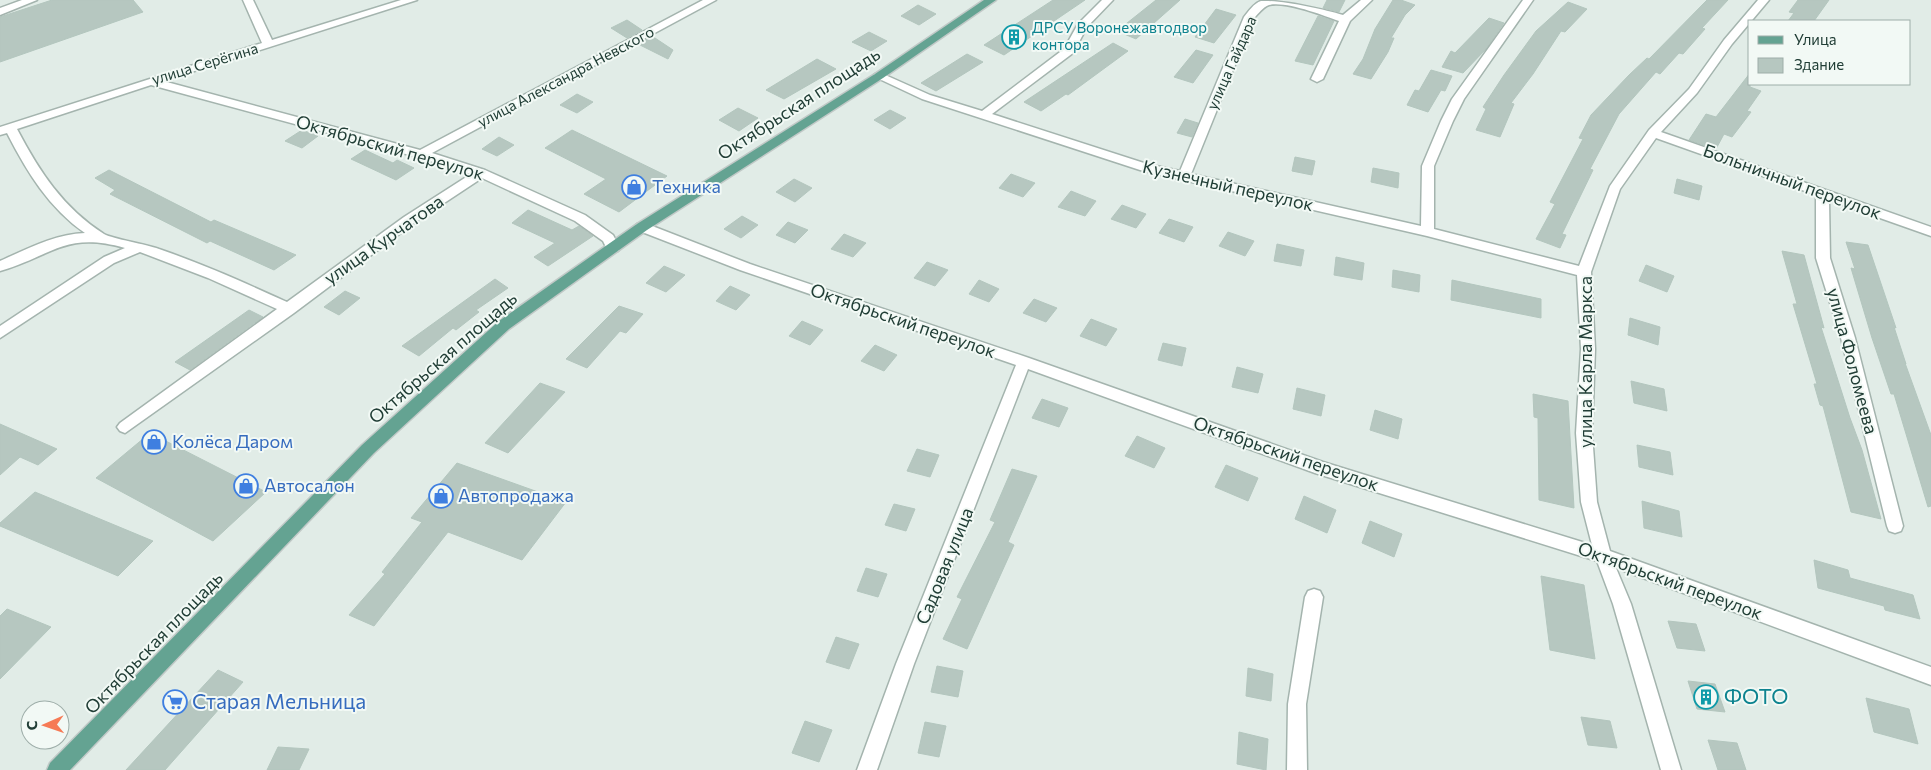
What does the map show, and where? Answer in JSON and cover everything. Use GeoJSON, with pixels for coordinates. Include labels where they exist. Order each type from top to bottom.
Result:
{"type":"FeatureCollection","features":[{"type":"Feature","properties":{"kind":"main road","name":"Октябрьская площадь"},"geometry":{"type":"LineString","coordinates":[[57,770],[390,428],[504,325],[642,227],[879,76],[991,0]]}},
{"type":"Feature","properties":{"kind":"street"},"geometry":{"type":"LineString","coordinates":[[0,12],[32,0]]}},
{"type":"Feature","properties":{"kind":"street"},"geometry":{"type":"LineString","coordinates":[[248,0],[268,44]]}},
{"type":"Feature","properties":{"kind":"street","name":"улица Серёгина"},"geometry":{"type":"LineString","coordinates":[[5,129],[151,81],[412,0]]}},
{"type":"Feature","properties":{"kind":"street","name":"улица Александра Невского"},"geometry":{"type":"LineString","coordinates":[[421,154],[711,0]]}},
{"type":"Feature","properties":{"kind":"street"},"geometry":{"type":"LineString","coordinates":[[985,114],[1069,51],[1082,26],[1108,0]]}},
{"type":"Feature","properties":{"kind":"street"},"geometry":{"type":"LineString","coordinates":[[1317,79],[1345,19],[1367,0]]}},
{"type":"Feature","properties":{"kind":"street"},"geometry":{"type":"LineString","coordinates":[[1427,232],[1428,166],[1448,121],[1473,77],[1528,0]]}},
{"type":"Feature","properties":{"kind":"street","name":"улица Карла Маркса"},"geometry":{"type":"LineString","coordinates":[[1671,770],[1622,604],[1603,556],[1589,502],[1584,433],[1588,349],[1584,272],[1614,189],[1653,132],[1693,91],[1728,42],[1764,0]]}},
{"type":"Feature","properties":{"kind":"street","name":"улица Гайдара"},"geometry":{"type":"LineString","coordinates":[[1184,176],[1249,18],[1261,5],[1269,1],[1282,1],[1345,19]]}},
{"type":"Feature","properties":{"kind":"street","name":"Кузнечный переулок"},"geometry":{"type":"LineString","coordinates":[[879,76],[926,97],[985,114],[1104,155],[1184,176],[1427,232],[1584,272]]}},
{"type":"Feature","properties":{"kind":"street","name":"Октябрьский переулок"},"geometry":{"type":"LineString","coordinates":[[151,81],[421,154],[481,173],[580,218],[608,238],[613,248]]}},
{"type":"Feature","properties":{"kind":"street"},"geometry":{"type":"LineString","coordinates":[[5,129],[55,202],[78,224],[100,237],[190,265],[289,309]]}},
{"type":"Feature","properties":{"kind":"street","name":"Больничный переулок"},"geometry":{"type":"LineString","coordinates":[[1653,132],[1931,232]]}},
{"type":"Feature","properties":{"kind":"street","name":"улица Курчатова"},"geometry":{"type":"LineString","coordinates":[[125,427],[409,220],[481,173]]}},
{"type":"Feature","properties":{"kind":"street","name":"улица Фоломеева"},"geometry":{"type":"LineString","coordinates":[[1822,194],[1823,258],[1848,338],[1895,526]]}},
{"type":"Feature","properties":{"kind":"street","name":"Октябрьский переулок"},"geometry":{"type":"LineString","coordinates":[[642,227],[745,266],[1024,362],[1321,468],[1603,556],[1931,676]]}},
{"type":"Feature","properties":{"kind":"street"},"geometry":{"type":"LineString","coordinates":[[0,266],[54,244],[75,238],[100,237]]}},
{"type":"Feature","properties":{"kind":"street"},"geometry":{"type":"LineString","coordinates":[[0,333],[108,260],[138,248]]}},
{"type":"Feature","properties":{"kind":"street","name":"Садовая улица"},"geometry":{"type":"LineString","coordinates":[[867,770],[905,664],[1024,362]]}},
{"type":"Feature","properties":{"kind":"street"},"geometry":{"type":"LineString","coordinates":[[1297,770],[1297,704],[1314,597]]}},
{"type":"Feature","properties":{"kind":"building"},"geometry":{"type":"Polygon","coordinates":[[[52,0],[133,0],[143,12],[0,62],[0,17],[52,0]]]}},
{"type":"Feature","properties":{"kind":"building"},"geometry":{"type":"Polygon","coordinates":[[[1053,0],[1085,0],[1004,55],[984,45],[1053,0]]]}},
{"type":"Feature","properties":{"kind":"building"},"geometry":{"type":"Polygon","coordinates":[[[1156,0],[1180,0],[1136,39],[1117,31],[1156,0]]]}},
{"type":"Feature","properties":{"kind":"building"},"geometry":{"type":"Polygon","coordinates":[[[1327,0],[1345,0],[1339,12],[1323,8],[1327,0]]]}},
{"type":"Feature","properties":{"kind":"building"},"geometry":{"type":"Polygon","coordinates":[[[1393,0],[1401,0],[1415,5],[1405,15],[1391,38],[1394,38],[1388,52],[1371,79],[1353,74],[1363,59],[1375,29],[1393,0]]]}},
{"type":"Feature","properties":{"kind":"building"},"geometry":{"type":"Polygon","coordinates":[[[1707,0],[1728,0],[1702,28],[1705,29],[1683,54],[1679,53],[1660,74],[1656,72],[1619,114],[1590,169],[1593,170],[1562,234],[1566,235],[1560,248],[1536,239],[1555,204],[1550,202],[1583,139],[1579,138],[1591,115],[1629,75],[1647,58],[1649,59],[1707,0]]]}},
{"type":"Feature","properties":{"kind":"building"},"geometry":{"type":"Polygon","coordinates":[[[1798,0],[1829,0],[1815,20],[1789,20],[1794,13],[1789,12],[1798,0]]]}},
{"type":"Feature","properties":{"kind":"building"},"geometry":{"type":"Polygon","coordinates":[[[1568,2],[1587,9],[1565,32],[1561,31],[1533,74],[1511,103],[1514,104],[1500,137],[1476,130],[1486,109],[1483,107],[1504,75],[1536,31],[1568,2]]]}},
{"type":"Feature","properties":{"kind":"building"},"geometry":{"type":"Polygon","coordinates":[[[918,5],[936,14],[919,25],[901,16],[918,5]]]}},
{"type":"Feature","properties":{"kind":"building"},"geometry":{"type":"Polygon","coordinates":[[[1216,9],[1236,15],[1214,43],[1195,37],[1216,9]]]}},
{"type":"Feature","properties":{"kind":"building"},"geometry":{"type":"Polygon","coordinates":[[[1318,16],[1334,21],[1313,65],[1295,61],[1318,16]]]}},
{"type":"Feature","properties":{"kind":"building"},"geometry":{"type":"Polygon","coordinates":[[[1489,18],[1504,23],[1486,49],[1463,73],[1442,67],[1451,51],[1455,53],[1489,18]]]}},
{"type":"Feature","properties":{"kind":"building"},"geometry":{"type":"Polygon","coordinates":[[[627,20],[642,30],[627,38],[611,28],[627,20]]]}},
{"type":"Feature","properties":{"kind":"building"},"geometry":{"type":"Polygon","coordinates":[[[869,32],[887,41],[871,51],[852,42],[869,32]]]}},
{"type":"Feature","properties":{"kind":"building"},"geometry":{"type":"Polygon","coordinates":[[[652,36],[673,50],[668,59],[638,44],[652,36]]]}},
{"type":"Feature","properties":{"kind":"building"},"geometry":{"type":"Polygon","coordinates":[[[1113,43],[1128,51],[1068,95],[1066,94],[1041,111],[1024,102],[1113,43]]]}},
{"type":"Feature","properties":{"kind":"building"},"geometry":{"type":"Polygon","coordinates":[[[1196,50],[1213,55],[1193,83],[1174,77],[1196,50]]]}},
{"type":"Feature","properties":{"kind":"building"},"geometry":{"type":"Polygon","coordinates":[[[967,54],[983,62],[936,91],[921,83],[967,54]]]}},
{"type":"Feature","properties":{"kind":"building"},"geometry":{"type":"Polygon","coordinates":[[[817,59],[836,69],[784,99],[766,90],[817,59]]]}},
{"type":"Feature","properties":{"kind":"building"},"geometry":{"type":"Polygon","coordinates":[[[1431,70],[1452,76],[1445,91],[1441,90],[1428,112],[1407,105],[1415,90],[1419,91],[1431,70]]]}},
{"type":"Feature","properties":{"kind":"building"},"geometry":{"type":"Polygon","coordinates":[[[1748,76],[1748,85],[1761,91],[1747,111],[1751,112],[1732,137],[1724,134],[1716,149],[1689,140],[1706,114],[1716,117],[1748,76]]]}},
{"type":"Feature","properties":{"kind":"building"},"geometry":{"type":"Polygon","coordinates":[[[577,94],[593,102],[577,113],[560,105],[577,94]]]}},
{"type":"Feature","properties":{"kind":"building"},"geometry":{"type":"Polygon","coordinates":[[[738,108],[758,118],[739,131],[719,120],[738,108]]]}},
{"type":"Feature","properties":{"kind":"building"},"geometry":{"type":"Polygon","coordinates":[[[890,110],[906,118],[890,129],[874,120],[890,110]]]}},
{"type":"Feature","properties":{"kind":"building"},"geometry":{"type":"Polygon","coordinates":[[[1185,119],[1198,123],[1192,137],[1177,133],[1185,119]]]}},
{"type":"Feature","properties":{"kind":"building"},"geometry":{"type":"Polygon","coordinates":[[[302,130],[318,136],[302,148],[285,141],[302,130]]]}},
{"type":"Feature","properties":{"kind":"building"},"geometry":{"type":"Polygon","coordinates":[[[572,130],[667,176],[619,212],[584,194],[606,179],[545,148],[572,130]]]}},
{"type":"Feature","properties":{"kind":"building"},"geometry":{"type":"Polygon","coordinates":[[[499,137],[514,145],[497,156],[482,149],[499,137]]]}},
{"type":"Feature","properties":{"kind":"building"},"geometry":{"type":"Polygon","coordinates":[[[365,150],[393,163],[397,160],[414,168],[396,180],[351,159],[365,150]]]}},
{"type":"Feature","properties":{"kind":"building"},"geometry":{"type":"Polygon","coordinates":[[[1295,157],[1315,161],[1312,175],[1292,171],[1295,157]]]}},
{"type":"Feature","properties":{"kind":"building"},"geometry":{"type":"Polygon","coordinates":[[[1373,168],[1399,173],[1398,188],[1371,182],[1373,168]]]}},
{"type":"Feature","properties":{"kind":"building"},"geometry":{"type":"Polygon","coordinates":[[[109,170],[211,222],[214,220],[296,255],[274,270],[210,241],[207,243],[110,194],[115,190],[95,178],[109,170]]]}},
{"type":"Feature","properties":{"kind":"building"},"geometry":{"type":"Polygon","coordinates":[[[1011,174],[1035,183],[1023,197],[999,188],[1011,174]]]}},
{"type":"Feature","properties":{"kind":"building"},"geometry":{"type":"Polygon","coordinates":[[[794,179],[812,188],[795,202],[776,192],[794,179]]]}},
{"type":"Feature","properties":{"kind":"building"},"geometry":{"type":"Polygon","coordinates":[[[1677,179],[1702,186],[1699,200],[1674,193],[1677,179]]]}},
{"type":"Feature","properties":{"kind":"building"},"geometry":{"type":"Polygon","coordinates":[[[1071,191],[1096,201],[1085,216],[1058,207],[1071,191]]]}},
{"type":"Feature","properties":{"kind":"building"},"geometry":{"type":"Polygon","coordinates":[[[1122,205],[1146,214],[1136,228],[1111,219],[1122,205]]]}},
{"type":"Feature","properties":{"kind":"building"},"geometry":{"type":"Polygon","coordinates":[[[528,210],[572,230],[579,226],[593,236],[548,266],[534,257],[555,243],[512,223],[528,210]]]}},
{"type":"Feature","properties":{"kind":"building"},"geometry":{"type":"Polygon","coordinates":[[[742,216],[758,225],[741,238],[724,229],[742,216]]]}},
{"type":"Feature","properties":{"kind":"building"},"geometry":{"type":"Polygon","coordinates":[[[1169,219],[1193,227],[1184,242],[1159,233],[1169,219]]]}},
{"type":"Feature","properties":{"kind":"building"},"geometry":{"type":"Polygon","coordinates":[[[788,222],[808,230],[795,243],[776,235],[788,222]]]}},
{"type":"Feature","properties":{"kind":"building"},"geometry":{"type":"Polygon","coordinates":[[[1228,232],[1254,241],[1245,256],[1219,246],[1228,232]]]}},
{"type":"Feature","properties":{"kind":"building"},"geometry":{"type":"Polygon","coordinates":[[[844,234],[866,243],[853,257],[831,249],[844,234]]]}},
{"type":"Feature","properties":{"kind":"building"},"geometry":{"type":"Polygon","coordinates":[[[1846,242],[1868,245],[1896,328],[1894,327],[1905,363],[1931,435],[1931,506],[1928,507],[1894,394],[1891,394],[1872,338],[1851,268],[1855,269],[1846,242]]]}},
{"type":"Feature","properties":{"kind":"building"},"geometry":{"type":"Polygon","coordinates":[[[1277,244],[1304,250],[1301,266],[1274,261],[1277,244]]]}},
{"type":"Feature","properties":{"kind":"building"},"geometry":{"type":"Polygon","coordinates":[[[1782,251],[1804,255],[1824,328],[1821,327],[1862,450],[1881,519],[1851,512],[1823,406],[1820,405],[1814,384],[1817,384],[1793,304],[1797,304],[1782,251]]]}},
{"type":"Feature","properties":{"kind":"building"},"geometry":{"type":"Polygon","coordinates":[[[1336,257],[1364,263],[1362,280],[1334,275],[1336,257]]]}},
{"type":"Feature","properties":{"kind":"building"},"geometry":{"type":"Polygon","coordinates":[[[927,262],[948,270],[935,286],[914,278],[927,262]]]}},
{"type":"Feature","properties":{"kind":"building"},"geometry":{"type":"Polygon","coordinates":[[[1646,265],[1674,276],[1667,292],[1639,281],[1646,265]]]}},
{"type":"Feature","properties":{"kind":"building"},"geometry":{"type":"Polygon","coordinates":[[[664,266],[685,275],[666,292],[646,283],[664,266]]]}},
{"type":"Feature","properties":{"kind":"building"},"geometry":{"type":"Polygon","coordinates":[[[1393,270],[1420,275],[1419,292],[1392,287],[1393,270]]]}},
{"type":"Feature","properties":{"kind":"building"},"geometry":{"type":"Polygon","coordinates":[[[495,279],[508,288],[476,310],[479,312],[456,330],[453,328],[419,356],[402,346],[495,279]]]}},
{"type":"Feature","properties":{"kind":"building"},"geometry":{"type":"Polygon","coordinates":[[[979,280],[999,289],[989,302],[969,294],[979,280]]]}},
{"type":"Feature","properties":{"kind":"building"},"geometry":{"type":"Polygon","coordinates":[[[1452,280],[1541,299],[1541,318],[1451,300],[1452,280]]]}},
{"type":"Feature","properties":{"kind":"building"},"geometry":{"type":"Polygon","coordinates":[[[730,286],[750,295],[736,310],[716,301],[730,286]]]}},
{"type":"Feature","properties":{"kind":"building"},"geometry":{"type":"Polygon","coordinates":[[[345,291],[360,298],[339,315],[324,307],[345,291]]]}},
{"type":"Feature","properties":{"kind":"building"},"geometry":{"type":"Polygon","coordinates":[[[1034,299],[1057,308],[1046,322],[1023,313],[1034,299]]]}},
{"type":"Feature","properties":{"kind":"building"},"geometry":{"type":"Polygon","coordinates":[[[619,306],[643,314],[626,333],[620,331],[587,368],[566,359],[619,306]]]}},
{"type":"Feature","properties":{"kind":"building"},"geometry":{"type":"Polygon","coordinates":[[[249,310],[263,317],[190,370],[175,362],[249,310]]]}},
{"type":"Feature","properties":{"kind":"building"},"geometry":{"type":"Polygon","coordinates":[[[1630,318],[1660,327],[1658,345],[1628,335],[1630,318]]]}},
{"type":"Feature","properties":{"kind":"building"},"geometry":{"type":"Polygon","coordinates":[[[1091,319],[1117,329],[1106,346],[1080,336],[1091,319]]]}},
{"type":"Feature","properties":{"kind":"building"},"geometry":{"type":"Polygon","coordinates":[[[802,321],[823,330],[810,345],[789,336],[802,321]]]}},
{"type":"Feature","properties":{"kind":"building"},"geometry":{"type":"Polygon","coordinates":[[[1163,343],[1186,348],[1182,366],[1158,360],[1163,343]]]}},
{"type":"Feature","properties":{"kind":"building"},"geometry":{"type":"Polygon","coordinates":[[[875,345],[897,355],[884,371],[861,361],[875,345]]]}},
{"type":"Feature","properties":{"kind":"building"},"geometry":{"type":"Polygon","coordinates":[[[1237,367],[1263,374],[1258,393],[1232,387],[1237,367]]]}},
{"type":"Feature","properties":{"kind":"building"},"geometry":{"type":"Polygon","coordinates":[[[1631,381],[1664,389],[1667,411],[1634,403],[1631,381]]]}},
{"type":"Feature","properties":{"kind":"building"},"geometry":{"type":"Polygon","coordinates":[[[540,383],[565,392],[508,453],[485,443],[540,383]]]}},
{"type":"Feature","properties":{"kind":"building"},"geometry":{"type":"Polygon","coordinates":[[[1297,388],[1325,395],[1321,416],[1293,409],[1297,388]]]}},
{"type":"Feature","properties":{"kind":"building"},"geometry":{"type":"Polygon","coordinates":[[[1533,394],[1568,401],[1574,508],[1539,500],[1538,418],[1534,417],[1533,394]]]}},
{"type":"Feature","properties":{"kind":"building"},"geometry":{"type":"Polygon","coordinates":[[[1042,399],[1068,408],[1059,427],[1032,418],[1042,399]]]}},
{"type":"Feature","properties":{"kind":"building"},"geometry":{"type":"Polygon","coordinates":[[[1375,410],[1402,419],[1398,439],[1370,430],[1375,410]]]}},
{"type":"Feature","properties":{"kind":"building"},"geometry":{"type":"Polygon","coordinates":[[[0,424],[57,449],[38,465],[20,457],[0,475],[0,424]]]}},
{"type":"Feature","properties":{"kind":"building"},"geometry":{"type":"Polygon","coordinates":[[[150,433],[266,492],[213,541],[96,478],[150,433]]]}},
{"type":"Feature","properties":{"kind":"building"},"geometry":{"type":"Polygon","coordinates":[[[1137,436],[1165,448],[1154,468],[1125,456],[1137,436]]]}},
{"type":"Feature","properties":{"kind":"building"},"geometry":{"type":"Polygon","coordinates":[[[1637,445],[1670,452],[1673,475],[1639,467],[1637,445]]]}},
{"type":"Feature","properties":{"kind":"building"},"geometry":{"type":"Polygon","coordinates":[[[917,449],[939,455],[930,477],[907,471],[917,449]]]}},
{"type":"Feature","properties":{"kind":"building"},"geometry":{"type":"Polygon","coordinates":[[[457,463],[566,502],[522,560],[448,532],[374,626],[349,615],[385,574],[382,572],[422,522],[411,518],[457,463]]]}},
{"type":"Feature","properties":{"kind":"building"},"geometry":{"type":"Polygon","coordinates":[[[1226,465],[1258,478],[1248,501],[1215,487],[1226,465]]]}},
{"type":"Feature","properties":{"kind":"building"},"geometry":{"type":"Polygon","coordinates":[[[1012,469],[1037,476],[1008,542],[1014,545],[967,649],[943,639],[962,599],[957,597],[995,522],[990,520],[1012,469]]]}},
{"type":"Feature","properties":{"kind":"building"},"geometry":{"type":"Polygon","coordinates":[[[35,492],[153,541],[118,576],[0,526],[0,523],[35,492]]]}},
{"type":"Feature","properties":{"kind":"building"},"geometry":{"type":"Polygon","coordinates":[[[1304,496],[1336,510],[1327,533],[1295,519],[1304,496]]]}},
{"type":"Feature","properties":{"kind":"building"},"geometry":{"type":"Polygon","coordinates":[[[1642,501],[1679,511],[1682,537],[1644,528],[1642,501]]]}},
{"type":"Feature","properties":{"kind":"building"},"geometry":{"type":"Polygon","coordinates":[[[894,504],[915,509],[906,531],[885,525],[894,504]]]}},
{"type":"Feature","properties":{"kind":"building"},"geometry":{"type":"Polygon","coordinates":[[[1370,521],[1402,534],[1394,557],[1362,543],[1370,521]]]}},
{"type":"Feature","properties":{"kind":"building"},"geometry":{"type":"Polygon","coordinates":[[[1814,560],[1848,570],[1850,578],[1913,595],[1920,619],[1885,610],[1884,606],[1818,588],[1814,560]]]}},
{"type":"Feature","properties":{"kind":"building"},"geometry":{"type":"Polygon","coordinates":[[[866,568],[887,574],[878,597],[857,591],[866,568]]]}},
{"type":"Feature","properties":{"kind":"building"},"geometry":{"type":"Polygon","coordinates":[[[1541,576],[1584,585],[1595,659],[1550,650],[1541,576]]]}},
{"type":"Feature","properties":{"kind":"building"},"geometry":{"type":"Polygon","coordinates":[[[7,609],[51,627],[0,679],[0,616],[7,609]]]}},
{"type":"Feature","properties":{"kind":"building"},"geometry":{"type":"Polygon","coordinates":[[[1668,621],[1696,624],[1705,651],[1677,648],[1668,621]]]}},
{"type":"Feature","properties":{"kind":"building"},"geometry":{"type":"Polygon","coordinates":[[[836,637],[859,644],[849,669],[826,662],[836,637]]]}},
{"type":"Feature","properties":{"kind":"building"},"geometry":{"type":"Polygon","coordinates":[[[937,666],[963,671],[958,697],[931,692],[937,666]]]}},
{"type":"Feature","properties":{"kind":"building"},"geometry":{"type":"Polygon","coordinates":[[[1248,668],[1273,674],[1271,701],[1246,696],[1248,668]]]}},
{"type":"Feature","properties":{"kind":"building"},"geometry":{"type":"Polygon","coordinates":[[[218,670],[243,682],[165,770],[126,770],[218,670]]]}},
{"type":"Feature","properties":{"kind":"building","name":"ФОТО"},"geometry":{"type":"Polygon","coordinates":[[[1688,681],[1715,684],[1725,712],[1697,709],[1688,681]]]}},
{"type":"Feature","properties":{"kind":"building"},"geometry":{"type":"Polygon","coordinates":[[[1866,698],[1909,709],[1918,744],[1874,732],[1866,698]]]}},
{"type":"Feature","properties":{"kind":"building"},"geometry":{"type":"Polygon","coordinates":[[[1581,717],[1610,721],[1617,748],[1588,745],[1581,717]]]}},
{"type":"Feature","properties":{"kind":"building"},"geometry":{"type":"Polygon","coordinates":[[[805,721],[832,730],[819,762],[792,753],[805,721]]]}},
{"type":"Feature","properties":{"kind":"building"},"geometry":{"type":"Polygon","coordinates":[[[925,722],[946,726],[939,757],[918,753],[925,722]]]}},
{"type":"Feature","properties":{"kind":"building"},"geometry":{"type":"Polygon","coordinates":[[[1239,732],[1268,739],[1266,770],[1237,764],[1239,732]]]}},
{"type":"Feature","properties":{"kind":"building"},"geometry":{"type":"Polygon","coordinates":[[[1708,740],[1737,743],[1746,770],[1718,770],[1708,740]]]}},
{"type":"Feature","properties":{"kind":"building"},"geometry":{"type":"Polygon","coordinates":[[[278,747],[309,749],[299,770],[267,770],[278,747]]]}},
{"type":"Feature","properties":{"kind":"place","name":"ДРСУ Воронежавтодвор контора"},"geometry":{"type":"Point","coordinates":[1014,37]}},
{"type":"Feature","properties":{"kind":"place","name":"Техника"},"geometry":{"type":"Point","coordinates":[634,187]}},
{"type":"Feature","properties":{"kind":"place","name":"Колёса Даром"},"geometry":{"type":"Point","coordinates":[154,442]}},
{"type":"Feature","properties":{"kind":"place","name":"Автосалон"},"geometry":{"type":"Point","coordinates":[246,486]}},
{"type":"Feature","properties":{"kind":"place","name":"Автопродажа"},"geometry":{"type":"Point","coordinates":[441,496]}},
{"type":"Feature","properties":{"kind":"place","name":"ФОТО"},"geometry":{"type":"Point","coordinates":[1706,697]}},
{"type":"Feature","properties":{"kind":"place","name":"Старая Мельница"},"geometry":{"type":"Point","coordinates":[175,702]}}]}
